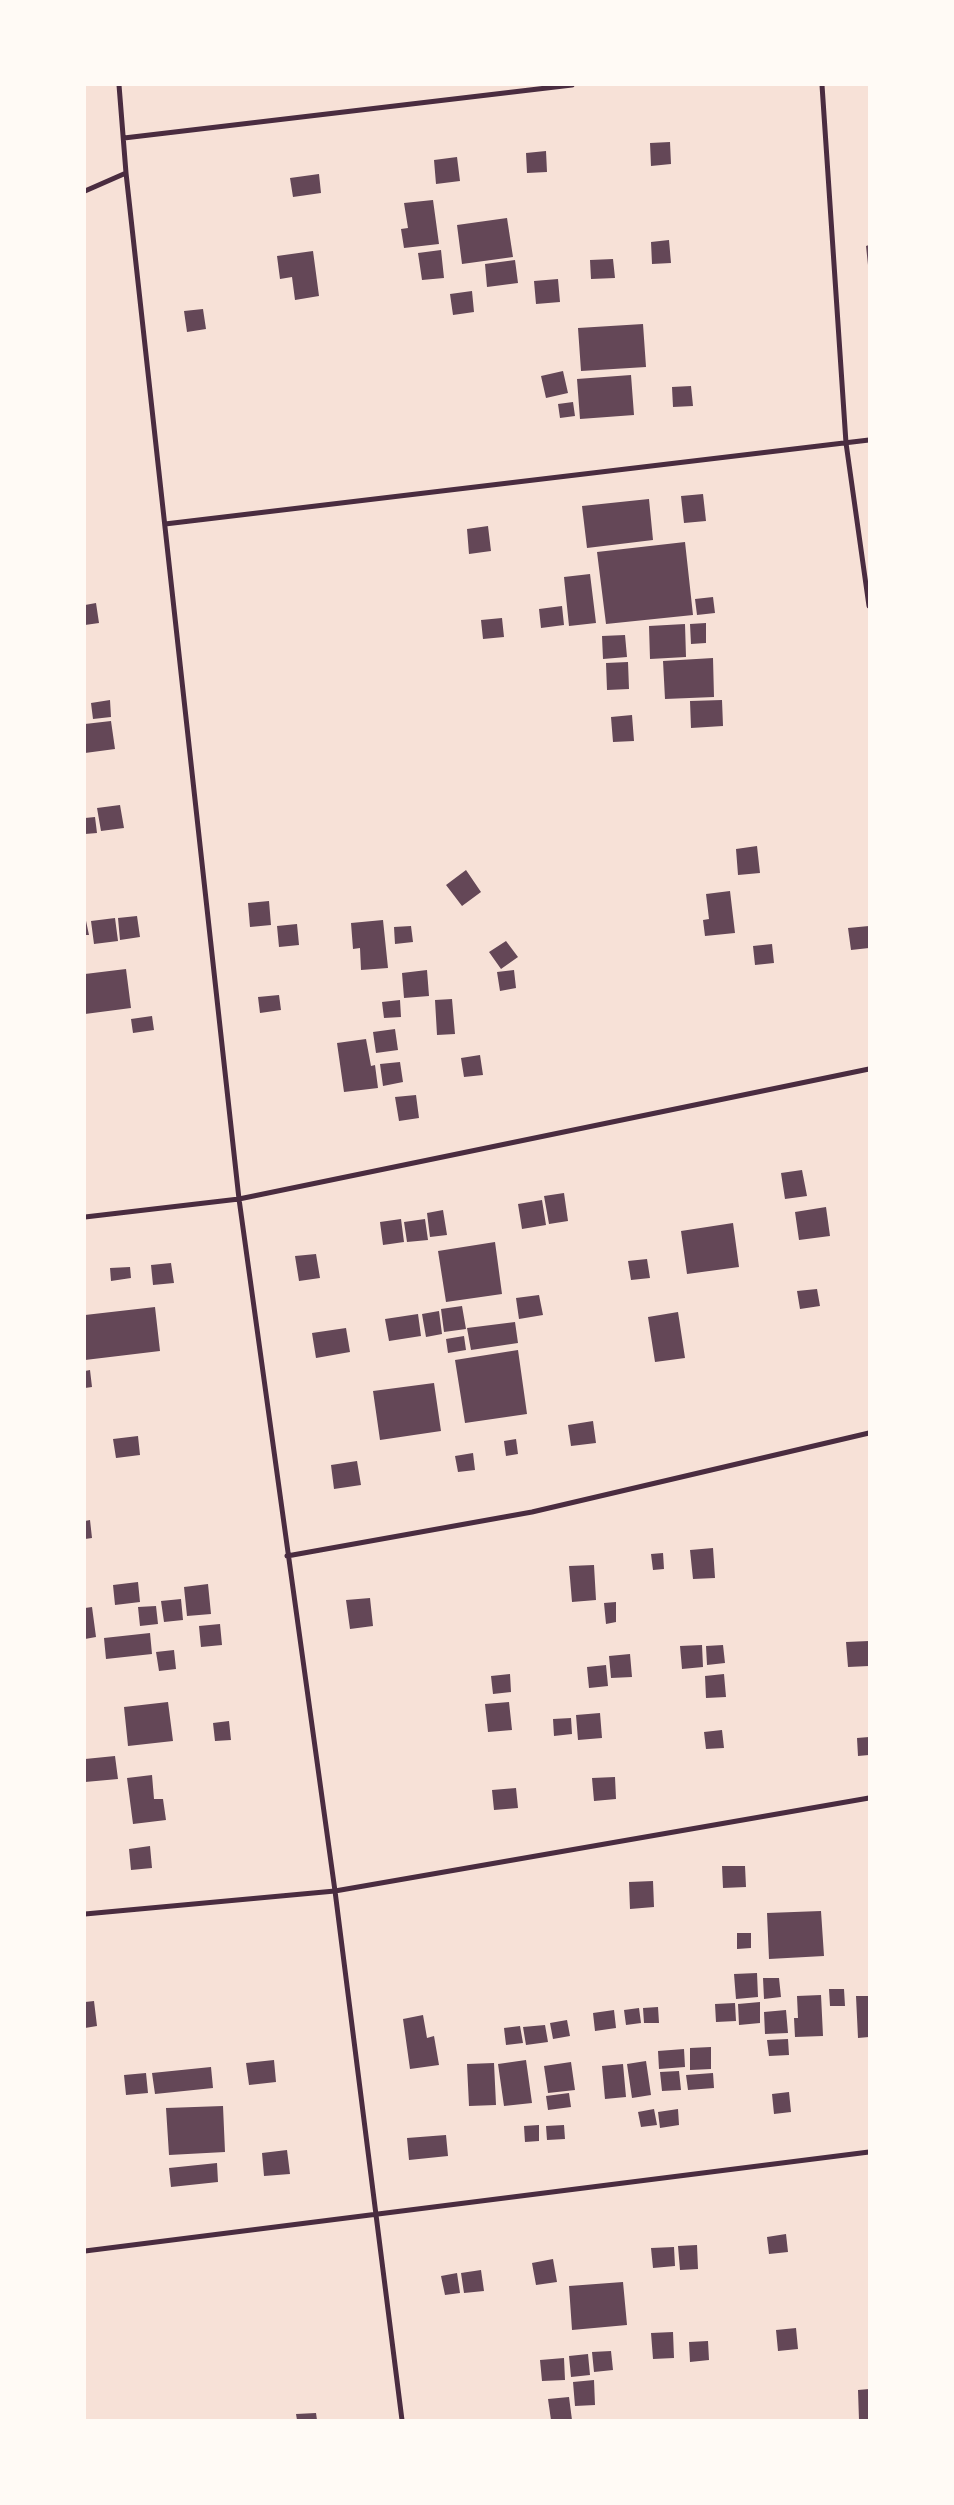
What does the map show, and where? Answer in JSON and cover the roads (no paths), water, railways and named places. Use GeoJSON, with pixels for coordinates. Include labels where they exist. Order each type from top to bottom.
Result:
{"type":"FeatureCollection","features":[{"type":"Feature","properties":{"kind":"street"},"geometry":{"type":"LineString","coordinates":[[119,85],[126,173],[239,1200],[287,1556],[335,1890],[402,2420]]}},
{"type":"Feature","properties":{"kind":"street"},"geometry":{"type":"LineString","coordinates":[[124,138],[572,85]]}},
{"type":"Feature","properties":{"kind":"street"},"geometry":{"type":"LineString","coordinates":[[822,85],[846,443],[869,606]]}},
{"type":"Feature","properties":{"kind":"street"},"geometry":{"type":"LineString","coordinates":[[85,190],[126,173]]}},
{"type":"Feature","properties":{"kind":"street"},"geometry":{"type":"LineString","coordinates":[[165,524],[869,440]]}},
{"type":"Feature","properties":{"kind":"street"},"geometry":{"type":"LineString","coordinates":[[85,1217],[239,1200],[869,1069]]}},
{"type":"Feature","properties":{"kind":"street"},"geometry":{"type":"LineString","coordinates":[[287,1556],[532,1512],[869,1433]]}},
{"type":"Feature","properties":{"kind":"street"},"geometry":{"type":"LineString","coordinates":[[85,1914],[335,1890],[869,1798]]}},
{"type":"Feature","properties":{"kind":"street"},"geometry":{"type":"LineString","coordinates":[[85,2251],[869,2152]]}}]}
